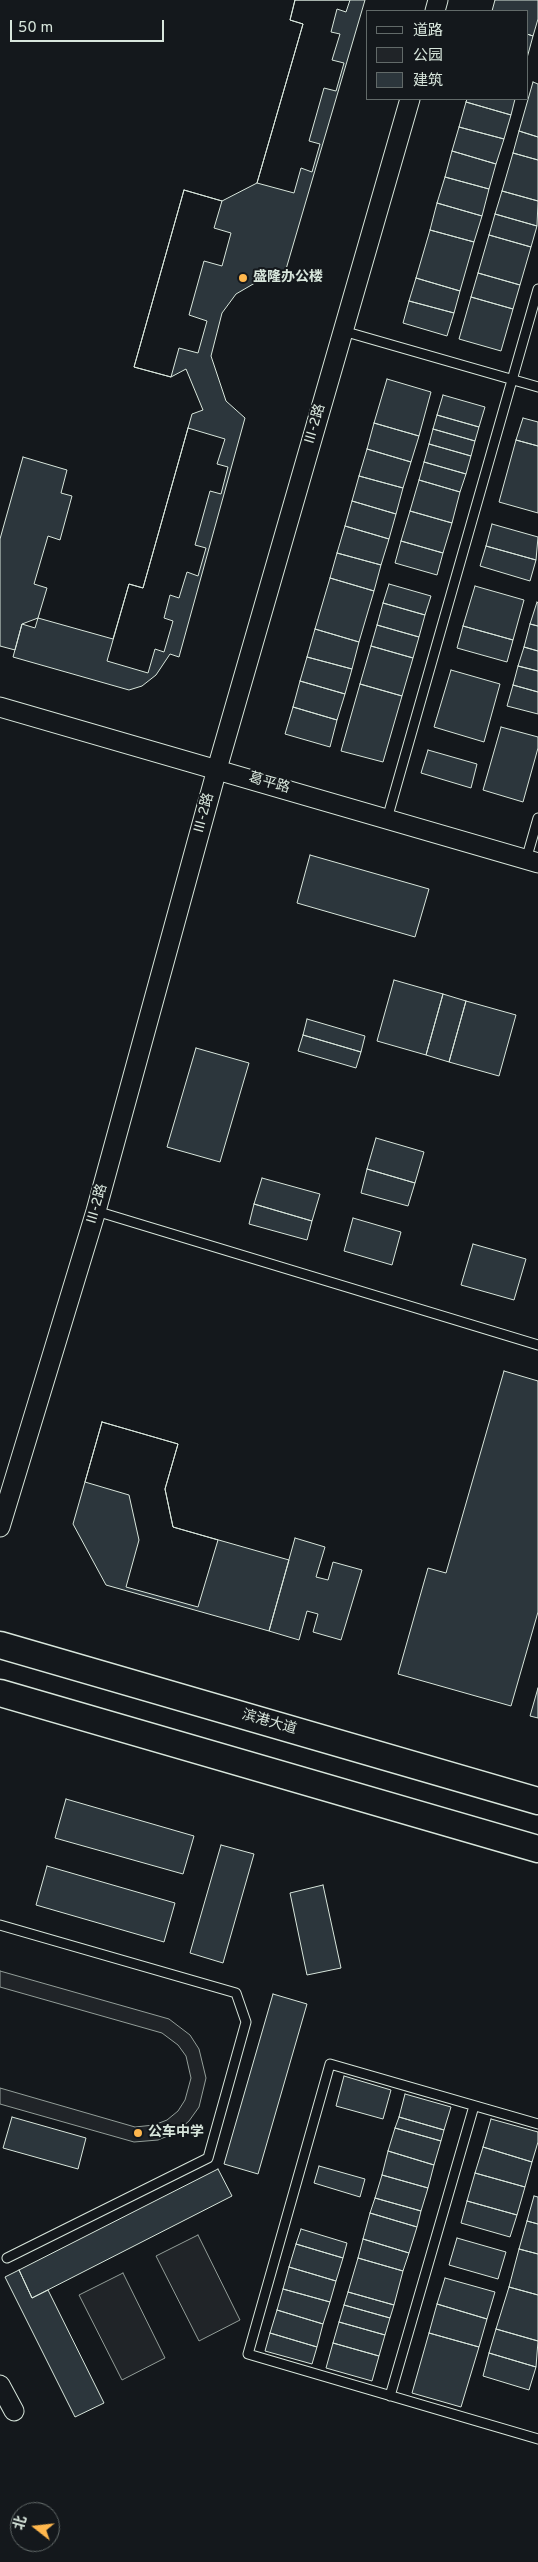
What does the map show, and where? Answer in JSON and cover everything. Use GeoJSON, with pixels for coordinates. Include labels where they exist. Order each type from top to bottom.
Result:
{"type":"FeatureCollection","features":[{"type":"Feature","properties":{"kind":"main road","name":"滨港大道"},"geometry":{"type":"LineString","coordinates":[[0,1645],[538,1801]]}},
{"type":"Feature","properties":{"kind":"main road"},"geometry":{"type":"LineString","coordinates":[[0,1693],[538,1849]]}},
{"type":"Feature","properties":{"kind":"street","name":"III-2路"},"geometry":{"type":"LineString","coordinates":[[0,1527],[96,1211],[217,769],[410,100]]}},
{"type":"Feature","properties":{"kind":"street","name":"葛平路"},"geometry":{"type":"LineString","coordinates":[[0,707],[532,862]]}},
{"type":"Feature","properties":{"kind":"street"},"geometry":{"type":"LineString","coordinates":[[0,2385],[14,2411]]}},
{"type":"Feature","properties":{"kind":"lane"},"geometry":{"type":"LineString","coordinates":[[387,819],[538,290]]}},
{"type":"Feature","properties":{"kind":"lane"},"geometry":{"type":"LineString","coordinates":[[343,331],[538,387]]}},
{"type":"Feature","properties":{"kind":"lane"},"geometry":{"type":"LineString","coordinates":[[532,862],[538,818]]}},
{"type":"Feature","properties":{"kind":"lane"},"geometry":{"type":"LineString","coordinates":[[96,1211],[538,1345]]}},
{"type":"Feature","properties":{"kind":"lane"},"geometry":{"type":"LineString","coordinates":[[0,1925],[236,1993],[246,2022],[208,2158],[7,2258]]}},
{"type":"Feature","properties":{"kind":"lane"},"geometry":{"type":"LineString","coordinates":[[537,2435],[390,2396],[248,2354],[330,2064],[538,2124]]}},
{"type":"Feature","properties":{"kind":"lane"},"geometry":{"type":"LineString","coordinates":[[390,2396],[474,2106]]}},
{"type":"Feature","properties":{"kind":"green space"},"geometry":{"type":"Polygon","coordinates":[[[0,1971],[169,2019],[190,2035],[199,2049],[206,2078],[199,2107],[189,2121],[175,2133],[158,2140],[134,2142],[0,2104],[0,2088],[135,2127],[154,2125],[167,2120],[178,2111],[185,2100],[191,2078],[186,2056],[178,2045],[162,2033],[0,1987],[0,1971]]]}},
{"type":"Feature","properties":{"kind":"green space"},"geometry":{"type":"Polygon","coordinates":[[[198,2235],[240,2320],[199,2341],[156,2256],[198,2235]]]}},
{"type":"Feature","properties":{"kind":"green space"},"geometry":{"type":"Polygon","coordinates":[[[123,2273],[165,2358],[122,2380],[79,2295],[123,2273]]]}},
{"type":"Feature","properties":{"kind":"building"},"geometry":{"type":"Polygon","coordinates":[[[295,0],[365,0],[284,276],[260,280],[236,294],[222,313],[211,356],[226,401],[245,418],[179,657],[170,654],[156,675],[142,686],[129,690],[13,657],[22,624],[38,618],[113,639],[129,584],[143,588],[192,414],[203,410],[186,369],[171,377],[134,367],[184,190],[222,201],[257,183],[303,24],[290,20],[295,0]]]}},
{"type":"Feature","properties":{"kind":"building"},"geometry":{"type":"Polygon","coordinates":[[[295,0],[350,0],[346,12],[337,9],[331,32],[340,34],[332,60],[344,63],[336,91],[324,88],[309,141],[320,144],[312,172],[301,168],[294,193],[257,183],[303,24],[290,20],[295,0]]]}},
{"type":"Feature","properties":{"kind":"building"},"geometry":{"type":"Polygon","coordinates":[[[495,0],[538,0],[538,19],[533,36],[528,34],[528,10],[492,10],[495,0]]]}},
{"type":"Feature","properties":{"kind":"building"},"geometry":{"type":"Polygon","coordinates":[[[528,34],[533,36],[528,54],[528,34]]]}},
{"type":"Feature","properties":{"kind":"building"},"geometry":{"type":"Polygon","coordinates":[[[533,82],[538,84],[538,137],[519,131],[533,82]]]}},
{"type":"Feature","properties":{"kind":"building"},"geometry":{"type":"Polygon","coordinates":[[[467,100],[515,100],[511,115],[466,102],[467,100]]]}},
{"type":"Feature","properties":{"kind":"building"},"geometry":{"type":"Polygon","coordinates":[[[466,102],[511,115],[504,139],[459,127],[466,102]]]}},
{"type":"Feature","properties":{"kind":"building"},"geometry":{"type":"Polygon","coordinates":[[[459,127],[504,139],[496,164],[452,151],[459,127]]]}},
{"type":"Feature","properties":{"kind":"building"},"geometry":{"type":"Polygon","coordinates":[[[519,131],[538,137],[538,160],[513,153],[519,131]]]}},
{"type":"Feature","properties":{"kind":"building"},"geometry":{"type":"Polygon","coordinates":[[[452,151],[496,164],[489,189],[445,177],[452,151]]]}},
{"type":"Feature","properties":{"kind":"building"},"geometry":{"type":"Polygon","coordinates":[[[513,153],[538,160],[538,201],[502,191],[513,153]]]}},
{"type":"Feature","properties":{"kind":"building"},"geometry":{"type":"Polygon","coordinates":[[[445,177],[489,189],[482,216],[437,203],[445,177]]]}},
{"type":"Feature","properties":{"kind":"building"},"geometry":{"type":"Polygon","coordinates":[[[184,190],[222,201],[214,228],[231,233],[222,266],[204,261],[189,315],[207,321],[198,353],[179,348],[171,377],[134,367],[184,190]]]}},
{"type":"Feature","properties":{"kind":"building"},"geometry":{"type":"Polygon","coordinates":[[[502,191],[538,201],[537,226],[495,214],[502,191]]]}},
{"type":"Feature","properties":{"kind":"building"},"geometry":{"type":"Polygon","coordinates":[[[437,203],[482,216],[474,242],[430,230],[437,203]]]}},
{"type":"Feature","properties":{"kind":"building"},"geometry":{"type":"Polygon","coordinates":[[[495,214],[537,226],[531,247],[489,235],[495,214]]]}},
{"type":"Feature","properties":{"kind":"building"},"geometry":{"type":"Polygon","coordinates":[[[430,230],[474,242],[460,291],[416,278],[430,230]]]}},
{"type":"Feature","properties":{"kind":"building"},"geometry":{"type":"Polygon","coordinates":[[[489,235],[531,247],[520,285],[478,273],[489,235]]]}},
{"type":"Feature","properties":{"kind":"building"},"geometry":{"type":"Polygon","coordinates":[[[478,273],[520,285],[513,309],[471,297],[478,273]]]}},
{"type":"Feature","properties":{"kind":"building"},"geometry":{"type":"Polygon","coordinates":[[[416,278],[460,291],[454,313],[409,301],[416,278]]]}},
{"type":"Feature","properties":{"kind":"building"},"geometry":{"type":"Polygon","coordinates":[[[471,297],[513,309],[501,351],[459,339],[471,297]]]}},
{"type":"Feature","properties":{"kind":"building"},"geometry":{"type":"Polygon","coordinates":[[[409,301],[454,313],[447,336],[403,323],[409,301]]]}},
{"type":"Feature","properties":{"kind":"building"},"geometry":{"type":"Polygon","coordinates":[[[387,379],[431,392],[419,436],[374,423],[387,379]]]}},
{"type":"Feature","properties":{"kind":"building"},"geometry":{"type":"Polygon","coordinates":[[[443,395],[485,407],[479,427],[437,415],[443,395]]]}},
{"type":"Feature","properties":{"kind":"building"},"geometry":{"type":"Polygon","coordinates":[[[437,415],[479,427],[475,441],[433,429],[437,415]]]}},
{"type":"Feature","properties":{"kind":"building"},"geometry":{"type":"Polygon","coordinates":[[[523,418],[538,422],[538,446],[516,440],[523,418]]]}},
{"type":"Feature","properties":{"kind":"building"},"geometry":{"type":"Polygon","coordinates":[[[374,423],[419,436],[411,462],[367,449],[374,423]]]}},
{"type":"Feature","properties":{"kind":"building"},"geometry":{"type":"Polygon","coordinates":[[[188,428],[225,439],[217,464],[228,467],[221,494],[210,491],[195,545],[206,548],[198,576],[187,572],[179,598],[170,595],[164,618],[173,621],[164,652],[155,649],[148,673],[107,661],[129,584],[143,588],[188,428]]]}},
{"type":"Feature","properties":{"kind":"building"},"geometry":{"type":"Polygon","coordinates":[[[433,429],[475,441],[471,456],[429,444],[433,429]]]}},
{"type":"Feature","properties":{"kind":"building"},"geometry":{"type":"Polygon","coordinates":[[[516,440],[538,446],[538,513],[499,502],[516,440]]]}},
{"type":"Feature","properties":{"kind":"building"},"geometry":{"type":"Polygon","coordinates":[[[429,444],[471,456],[466,474],[424,462],[429,444]]]}},
{"type":"Feature","properties":{"kind":"building"},"geometry":{"type":"Polygon","coordinates":[[[367,449],[411,462],[403,488],[359,476],[367,449]]]}},
{"type":"Feature","properties":{"kind":"building"},"geometry":{"type":"Polygon","coordinates":[[[23,457],[67,470],[61,493],[72,496],[60,540],[48,536],[34,584],[47,588],[35,628],[22,624],[15,650],[0,646],[0,539],[23,457]]]}},
{"type":"Feature","properties":{"kind":"building"},"geometry":{"type":"Polygon","coordinates":[[[424,462],[466,474],[460,492],[419,480],[424,462]]]}},
{"type":"Feature","properties":{"kind":"building"},"geometry":{"type":"Polygon","coordinates":[[[359,476],[403,488],[396,514],[352,501],[359,476]]]}},
{"type":"Feature","properties":{"kind":"building"},"geometry":{"type":"Polygon","coordinates":[[[419,480],[460,492],[452,523],[410,511],[419,480]]]}},
{"type":"Feature","properties":{"kind":"building"},"geometry":{"type":"Polygon","coordinates":[[[352,501],[396,514],[389,539],[345,526],[352,501]]]}},
{"type":"Feature","properties":{"kind":"building"},"geometry":{"type":"Polygon","coordinates":[[[410,511],[452,523],[443,553],[401,541],[410,511]]]}},
{"type":"Feature","properties":{"kind":"building"},"geometry":{"type":"Polygon","coordinates":[[[492,524],[538,537],[536,560],[486,546],[492,524]]]}},
{"type":"Feature","properties":{"kind":"building"},"geometry":{"type":"Polygon","coordinates":[[[345,526],[389,539],[381,565],[337,553],[345,526]]]}},
{"type":"Feature","properties":{"kind":"building"},"geometry":{"type":"Polygon","coordinates":[[[401,541],[443,553],[437,575],[395,563],[401,541]]]}},
{"type":"Feature","properties":{"kind":"building"},"geometry":{"type":"Polygon","coordinates":[[[486,546],[536,560],[530,581],[480,566],[486,546]]]}},
{"type":"Feature","properties":{"kind":"building"},"geometry":{"type":"Polygon","coordinates":[[[337,553],[381,565],[374,591],[330,578],[337,553]]]}},
{"type":"Feature","properties":{"kind":"building"},"geometry":{"type":"Polygon","coordinates":[[[330,578],[374,591],[359,642],[315,629],[330,578]]]}},
{"type":"Feature","properties":{"kind":"building"},"geometry":{"type":"Polygon","coordinates":[[[389,584],[431,596],[425,615],[383,603],[389,584]]]}},
{"type":"Feature","properties":{"kind":"building"},"geometry":{"type":"Polygon","coordinates":[[[475,586],[524,600],[513,640],[463,626],[475,586]]]}},
{"type":"Feature","properties":{"kind":"building"},"geometry":{"type":"Polygon","coordinates":[[[383,603],[425,615],[419,637],[377,625],[383,603]]]}},
{"type":"Feature","properties":{"kind":"building"},"geometry":{"type":"Polygon","coordinates":[[[538,603],[538,626],[530,624],[538,603]]]}},
{"type":"Feature","properties":{"kind":"building"},"geometry":{"type":"Polygon","coordinates":[[[530,624],[538,626],[538,651],[524,647],[530,624]]]}},
{"type":"Feature","properties":{"kind":"building"},"geometry":{"type":"Polygon","coordinates":[[[377,625],[419,637],[413,658],[371,646],[377,625]]]}},
{"type":"Feature","properties":{"kind":"building"},"geometry":{"type":"Polygon","coordinates":[[[463,626],[513,640],[507,662],[457,648],[463,626]]]}},
{"type":"Feature","properties":{"kind":"building"},"geometry":{"type":"Polygon","coordinates":[[[315,629],[359,642],[352,669],[307,657],[315,629]]]}},
{"type":"Feature","properties":{"kind":"building"},"geometry":{"type":"Polygon","coordinates":[[[371,646],[413,658],[402,696],[360,684],[371,646]]]}},
{"type":"Feature","properties":{"kind":"building"},"geometry":{"type":"Polygon","coordinates":[[[524,647],[538,651],[538,671],[518,666],[524,647]]]}},
{"type":"Feature","properties":{"kind":"building"},"geometry":{"type":"Polygon","coordinates":[[[307,657],[352,669],[345,694],[300,681],[307,657]]]}},
{"type":"Feature","properties":{"kind":"building"},"geometry":{"type":"Polygon","coordinates":[[[518,666],[538,671],[538,692],[513,685],[518,666]]]}},
{"type":"Feature","properties":{"kind":"building"},"geometry":{"type":"Polygon","coordinates":[[[451,670],[500,684],[484,742],[434,727],[451,670]]]}},
{"type":"Feature","properties":{"kind":"building"},"geometry":{"type":"Polygon","coordinates":[[[300,681],[345,694],[337,720],[293,707],[300,681]]]}},
{"type":"Feature","properties":{"kind":"building"},"geometry":{"type":"Polygon","coordinates":[[[360,684],[402,696],[383,762],[341,751],[360,684]]]}},
{"type":"Feature","properties":{"kind":"building"},"geometry":{"type":"Polygon","coordinates":[[[513,685],[538,692],[538,714],[507,706],[513,685]]]}},
{"type":"Feature","properties":{"kind":"building"},"geometry":{"type":"Polygon","coordinates":[[[293,707],[337,720],[330,747],[285,734],[293,707]]]}},
{"type":"Feature","properties":{"kind":"building"},"geometry":{"type":"Polygon","coordinates":[[[501,727],[538,737],[538,748],[523,802],[483,790],[501,727]]]}},
{"type":"Feature","properties":{"kind":"building"},"geometry":{"type":"Polygon","coordinates":[[[428,750],[477,764],[471,788],[421,773],[428,750]]]}},
{"type":"Feature","properties":{"kind":"building"},"geometry":{"type":"Polygon","coordinates":[[[310,855],[429,889],[415,937],[297,903],[310,855]]]}},
{"type":"Feature","properties":{"kind":"building"},"geometry":{"type":"Polygon","coordinates":[[[394,980],[443,994],[426,1055],[377,1041],[394,980]]]}},
{"type":"Feature","properties":{"kind":"building"},"geometry":{"type":"Polygon","coordinates":[[[443,994],[466,1001],[449,1062],[426,1055],[443,994]]]}},
{"type":"Feature","properties":{"kind":"building"},"geometry":{"type":"Polygon","coordinates":[[[466,1001],[516,1015],[499,1076],[449,1062],[466,1001]]]}},
{"type":"Feature","properties":{"kind":"building"},"geometry":{"type":"Polygon","coordinates":[[[307,1019],[365,1036],[361,1052],[303,1035],[307,1019]]]}},
{"type":"Feature","properties":{"kind":"building"},"geometry":{"type":"Polygon","coordinates":[[[303,1035],[361,1052],[356,1068],[298,1051],[303,1035]]]}},
{"type":"Feature","properties":{"kind":"building"},"geometry":{"type":"Polygon","coordinates":[[[196,1048],[249,1063],[220,1162],[167,1147],[196,1048]]]}},
{"type":"Feature","properties":{"kind":"building"},"geometry":{"type":"Polygon","coordinates":[[[376,1138],[424,1152],[415,1183],[367,1169],[376,1138]]]}},
{"type":"Feature","properties":{"kind":"building"},"geometry":{"type":"Polygon","coordinates":[[[367,1169],[415,1183],[408,1206],[361,1193],[367,1169]]]}},
{"type":"Feature","properties":{"kind":"building"},"geometry":{"type":"Polygon","coordinates":[[[262,1178],[320,1194],[312,1221],[254,1204],[262,1178]]]}},
{"type":"Feature","properties":{"kind":"building"},"geometry":{"type":"Polygon","coordinates":[[[254,1204],[312,1221],[307,1240],[249,1224],[254,1204]]]}},
{"type":"Feature","properties":{"kind":"building"},"geometry":{"type":"Polygon","coordinates":[[[353,1218],[401,1232],[392,1265],[344,1251],[353,1218]]]}},
{"type":"Feature","properties":{"kind":"building"},"geometry":{"type":"Polygon","coordinates":[[[473,1244],[526,1259],[514,1300],[461,1285],[473,1244]]]}},
{"type":"Feature","properties":{"kind":"building"},"geometry":{"type":"Polygon","coordinates":[[[504,1371],[538,1381],[538,1612],[511,1706],[398,1674],[428,1568],[446,1573],[504,1371]]]}},
{"type":"Feature","properties":{"kind":"building"},"geometry":{"type":"Polygon","coordinates":[[[102,1422],[178,1444],[165,1489],[173,1527],[289,1560],[269,1631],[106,1585],[73,1524],[102,1422]]]}},
{"type":"Feature","properties":{"kind":"building"},"geometry":{"type":"Polygon","coordinates":[[[102,1422],[178,1444],[165,1489],[173,1527],[218,1540],[198,1607],[126,1587],[139,1540],[129,1495],[85,1482],[102,1422]]]}},
{"type":"Feature","properties":{"kind":"building"},"geometry":{"type":"Polygon","coordinates":[[[295,1538],[325,1547],[316,1577],[328,1580],[333,1562],[362,1570],[341,1640],[313,1632],[318,1614],[307,1611],[299,1640],[269,1631],[295,1538]]]}},
{"type":"Feature","properties":{"kind":"building"},"geometry":{"type":"Polygon","coordinates":[[[538,1688],[538,1718],[530,1716],[538,1688]]]}},
{"type":"Feature","properties":{"kind":"building"},"geometry":{"type":"Polygon","coordinates":[[[66,1799],[194,1836],[183,1874],[55,1838],[66,1799]]]}},
{"type":"Feature","properties":{"kind":"building"},"geometry":{"type":"Polygon","coordinates":[[[221,1845],[254,1854],[223,1963],[190,1953],[221,1845]]]}},
{"type":"Feature","properties":{"kind":"building"},"geometry":{"type":"Polygon","coordinates":[[[47,1866],[175,1903],[164,1942],[36,1905],[47,1866]]]}},
{"type":"Feature","properties":{"kind":"building"},"geometry":{"type":"Polygon","coordinates":[[[323,1885],[341,1968],[307,1975],[290,1893],[323,1885]]]}},
{"type":"Feature","properties":{"kind":"building"},"geometry":{"type":"Polygon","coordinates":[[[273,1994],[307,2004],[258,2174],[224,2164],[273,1994]]]}},
{"type":"Feature","properties":{"kind":"building"},"geometry":{"type":"Polygon","coordinates":[[[344,2076],[391,2090],[383,2119],[336,2106],[344,2076]]]}},
{"type":"Feature","properties":{"kind":"building"},"geometry":{"type":"Polygon","coordinates":[[[405,2094],[451,2107],[444,2130],[399,2117],[405,2094]]]}},
{"type":"Feature","properties":{"kind":"building"},"geometry":{"type":"Polygon","coordinates":[[[12,2117],[86,2138],[78,2169],[3,2148],[12,2117]]]}},
{"type":"Feature","properties":{"kind":"building"},"geometry":{"type":"Polygon","coordinates":[[[399,2117],[444,2130],[441,2141],[395,2128],[399,2117]]]}},
{"type":"Feature","properties":{"kind":"building"},"geometry":{"type":"Polygon","coordinates":[[[491,2119],[538,2132],[538,2142],[532,2162],[483,2147],[491,2119]]]}},
{"type":"Feature","properties":{"kind":"building"},"geometry":{"type":"Polygon","coordinates":[[[395,2128],[441,2141],[434,2165],[388,2151],[395,2128]]]}},
{"type":"Feature","properties":{"kind":"building"},"geometry":{"type":"Polygon","coordinates":[[[483,2147],[532,2162],[525,2187],[475,2173],[483,2147]]]}},
{"type":"Feature","properties":{"kind":"building"},"geometry":{"type":"Polygon","coordinates":[[[388,2151],[434,2165],[428,2188],[382,2175],[388,2151]]]}},
{"type":"Feature","properties":{"kind":"building"},"geometry":{"type":"Polygon","coordinates":[[[319,2166],[365,2179],[360,2197],[314,2183],[319,2166]]]}},
{"type":"Feature","properties":{"kind":"building"},"geometry":{"type":"Polygon","coordinates":[[[218,2169],[232,2196],[32,2298],[19,2270],[218,2169]]]}},
{"type":"Feature","properties":{"kind":"building"},"geometry":{"type":"Polygon","coordinates":[[[475,2173],[525,2187],[517,2215],[467,2201],[475,2173]]]}},
{"type":"Feature","properties":{"kind":"building"},"geometry":{"type":"Polygon","coordinates":[[[382,2175],[428,2188],[421,2211],[375,2198],[382,2175]]]}},
{"type":"Feature","properties":{"kind":"building"},"geometry":{"type":"Polygon","coordinates":[[[534,2196],[538,2197],[538,2224],[527,2221],[534,2196]]]}},
{"type":"Feature","properties":{"kind":"building"},"geometry":{"type":"Polygon","coordinates":[[[375,2198],[421,2211],[417,2227],[370,2213],[375,2198]]]}},
{"type":"Feature","properties":{"kind":"building"},"geometry":{"type":"Polygon","coordinates":[[[467,2201],[517,2215],[510,2237],[461,2223],[467,2201]]]}},
{"type":"Feature","properties":{"kind":"building"},"geometry":{"type":"Polygon","coordinates":[[[370,2213],[417,2227],[409,2253],[363,2239],[370,2213]]]}},
{"type":"Feature","properties":{"kind":"building"},"geometry":{"type":"Polygon","coordinates":[[[527,2221],[538,2224],[538,2254],[519,2249],[527,2221]]]}},
{"type":"Feature","properties":{"kind":"building"},"geometry":{"type":"Polygon","coordinates":[[[301,2229],[347,2243],[343,2258],[296,2244],[301,2229]]]}},
{"type":"Feature","properties":{"kind":"building"},"geometry":{"type":"Polygon","coordinates":[[[457,2238],[506,2252],[498,2279],[449,2265],[457,2238]]]}},
{"type":"Feature","properties":{"kind":"building"},"geometry":{"type":"Polygon","coordinates":[[[363,2239],[409,2253],[403,2271],[358,2258],[363,2239]]]}},
{"type":"Feature","properties":{"kind":"building"},"geometry":{"type":"Polygon","coordinates":[[[296,2244],[343,2258],[336,2281],[289,2267],[296,2244]]]}},
{"type":"Feature","properties":{"kind":"building"},"geometry":{"type":"Polygon","coordinates":[[[519,2249],[538,2254],[538,2295],[509,2287],[519,2249]]]}},
{"type":"Feature","properties":{"kind":"building"},"geometry":{"type":"Polygon","coordinates":[[[358,2258],[403,2271],[394,2305],[348,2292],[358,2258]]]}},
{"type":"Feature","properties":{"kind":"building"},"geometry":{"type":"Polygon","coordinates":[[[289,2267],[336,2281],[330,2302],[283,2289],[289,2267]]]}},
{"type":"Feature","properties":{"kind":"building"},"geometry":{"type":"Polygon","coordinates":[[[19,2270],[32,2298],[48,2290],[104,2403],[75,2417],[5,2277],[19,2270]]]}},
{"type":"Feature","properties":{"kind":"building"},"geometry":{"type":"Polygon","coordinates":[[[445,2278],[495,2292],[487,2319],[437,2304],[445,2278]]]}},
{"type":"Feature","properties":{"kind":"building"},"geometry":{"type":"Polygon","coordinates":[[[509,2287],[538,2295],[538,2341],[496,2329],[509,2287]]]}},
{"type":"Feature","properties":{"kind":"building"},"geometry":{"type":"Polygon","coordinates":[[[283,2289],[330,2302],[323,2324],[277,2310],[283,2289]]]}},
{"type":"Feature","properties":{"kind":"building"},"geometry":{"type":"Polygon","coordinates":[[[348,2292],[394,2305],[390,2318],[344,2305],[348,2292]]]}},
{"type":"Feature","properties":{"kind":"building"},"geometry":{"type":"Polygon","coordinates":[[[437,2304],[487,2319],[479,2347],[429,2333],[437,2304]]]}},
{"type":"Feature","properties":{"kind":"building"},"geometry":{"type":"Polygon","coordinates":[[[344,2305],[390,2318],[385,2335],[339,2322],[344,2305]]]}},
{"type":"Feature","properties":{"kind":"building"},"geometry":{"type":"Polygon","coordinates":[[[277,2310],[323,2324],[317,2347],[270,2333],[277,2310]]]}},
{"type":"Feature","properties":{"kind":"building"},"geometry":{"type":"Polygon","coordinates":[[[339,2322],[385,2335],[379,2356],[333,2343],[339,2322]]]}},
{"type":"Feature","properties":{"kind":"building"},"geometry":{"type":"Polygon","coordinates":[[[496,2329],[538,2341],[536,2367],[489,2353],[496,2329]]]}},
{"type":"Feature","properties":{"kind":"building"},"geometry":{"type":"Polygon","coordinates":[[[270,2333],[317,2347],[312,2364],[265,2351],[270,2333]]]}},
{"type":"Feature","properties":{"kind":"building"},"geometry":{"type":"Polygon","coordinates":[[[429,2333],[479,2347],[461,2407],[412,2393],[429,2333]]]}},
{"type":"Feature","properties":{"kind":"building"},"geometry":{"type":"Polygon","coordinates":[[[333,2343],[379,2356],[372,2381],[326,2368],[333,2343]]]}},
{"type":"Feature","properties":{"kind":"building"},"geometry":{"type":"Polygon","coordinates":[[[489,2353],[536,2367],[529,2390],[483,2376],[489,2353]]]}},
{"type":"Feature","properties":{"kind":"place","name":"盛隆办公楼"},"geometry":{"type":"Point","coordinates":[243,278]}},
{"type":"Feature","properties":{"kind":"place","name":"公车中学"},"geometry":{"type":"Point","coordinates":[138,2133]}}]}
